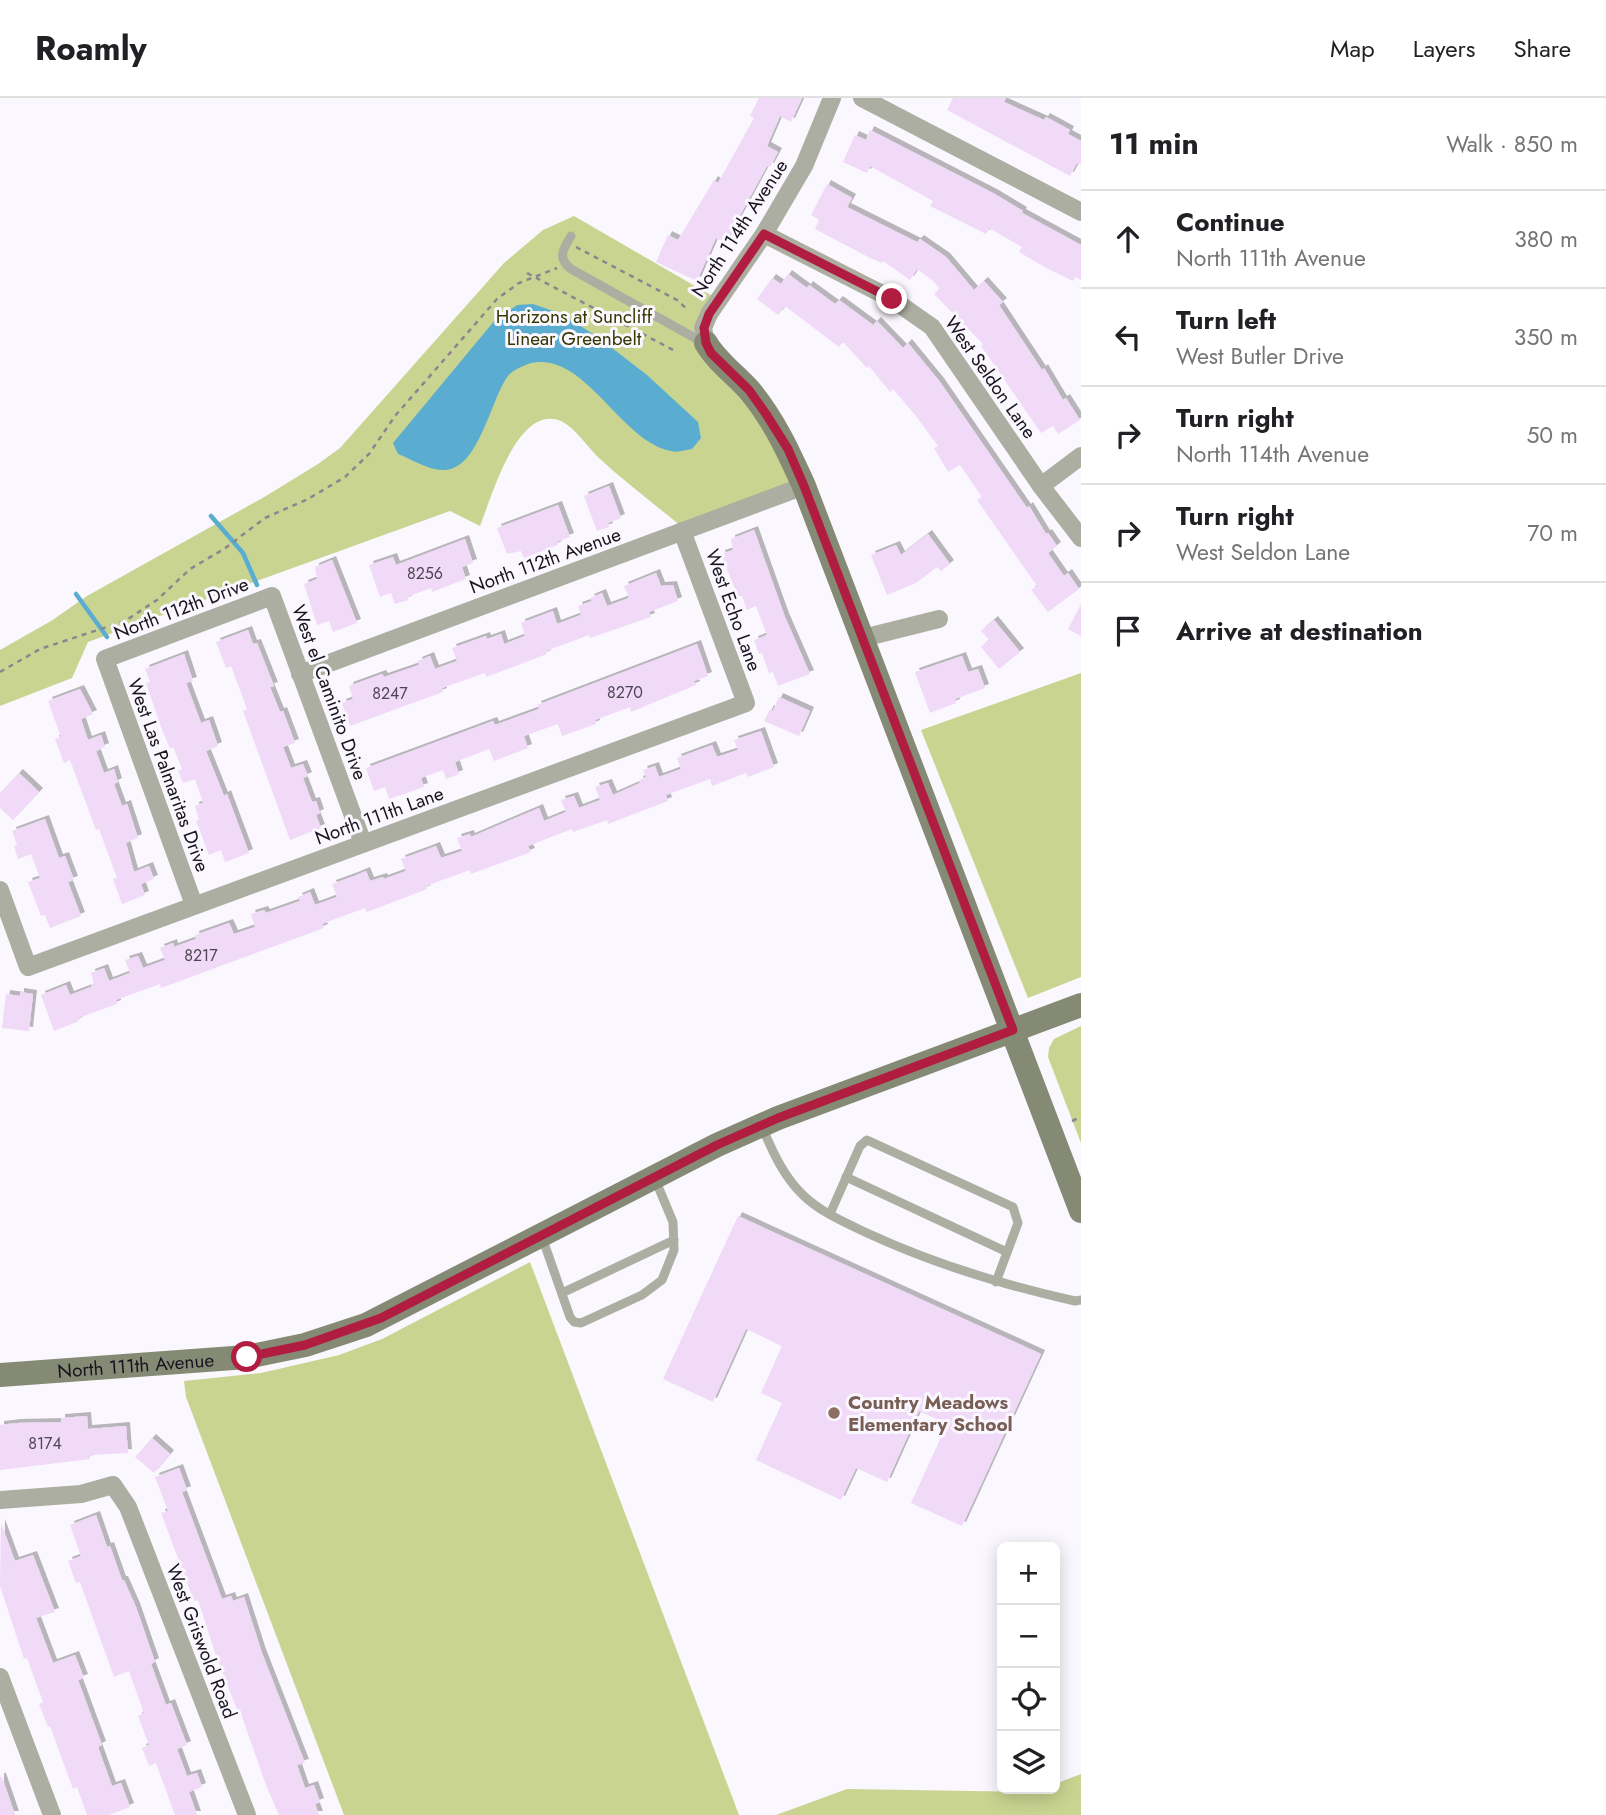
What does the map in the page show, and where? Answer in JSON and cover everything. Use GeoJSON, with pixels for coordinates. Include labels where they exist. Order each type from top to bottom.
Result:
{"type":"FeatureCollection","features":[{"type":"Feature","properties":{"kind":"street","name":"North 114th Avenue"},"geometry":{"type":"LineString","coordinates":[[706,343],[704,328],[709,314],[764,234],[804,166],[832,98]]}},
{"type":"Feature","properties":{"kind":"street"},"geometry":{"type":"LineString","coordinates":[[862,98],[1081,212]]}},
{"type":"Feature","properties":{"kind":"street","name":"West Seldon Lane"},"geometry":{"type":"LineString","coordinates":[[764,234],[892,299],[932,327],[1041,486],[1081,538]]}},
{"type":"Feature","properties":{"kind":"street"},"geometry":{"type":"LineString","coordinates":[[706,343],[711,353],[749,390],[766,414],[788,449],[804,486],[1081,1211]]}},
{"type":"Feature","properties":{"kind":"street"},"geometry":{"type":"LineString","coordinates":[[1041,486],[1081,456]]}},
{"type":"Feature","properties":{"kind":"street","name":"North 112th Avenue"},"geometry":{"type":"LineString","coordinates":[[300,674],[804,486]]}},
{"type":"Feature","properties":{"kind":"street","name":"West Echo Lane"},"geometry":{"type":"LineString","coordinates":[[682,531],[746,703]]}},
{"type":"Feature","properties":{"kind":"street","name":"West el Caminito Drive"},"geometry":{"type":"LineString","coordinates":[[272,596],[363,843]]}},
{"type":"Feature","properties":{"kind":"street","name":"North 112th Drive"},"geometry":{"type":"LineString","coordinates":[[105,659],[272,596]]}},
{"type":"Feature","properties":{"kind":"street"},"geometry":{"type":"LineString","coordinates":[[863,638],[939,619]]}},
{"type":"Feature","properties":{"kind":"street","name":"West Las Palmaritas Drive"},"geometry":{"type":"LineString","coordinates":[[105,659],[194,905]]}},
{"type":"Feature","properties":{"kind":"street","name":"North 111th Lane"},"geometry":{"type":"LineString","coordinates":[[0,890],[28,967],[746,703]]}},
{"type":"Feature","properties":{"kind":"street","name":"North 111th Avenue"},"geometry":{"type":"LineString","coordinates":[[0,1375],[247,1357],[305,1345],[381,1318],[761,1125],[1081,1005]]}},
{"type":"Feature","properties":{"kind":"street","name":"West Griswold Road"},"geometry":{"type":"LineString","coordinates":[[0,1500],[80,1494],[113,1485],[128,1507],[247,1815]]}},
{"type":"Feature","properties":{"kind":"street"},"geometry":{"type":"LineString","coordinates":[[0,1677],[52,1815]]}},
{"type":"Feature","properties":{"kind":"lane"},"geometry":{"type":"LineString","coordinates":[[569,239],[562,250],[564,264],[706,343]]}},
{"type":"Feature","properties":{"kind":"lane"},"geometry":{"type":"LineString","coordinates":[[761,1125],[791,1182],[805,1197],[830,1213],[905,1250],[996,1282],[1065,1299],[1081,1300]]}},
{"type":"Feature","properties":{"kind":"lane"},"geometry":{"type":"LineString","coordinates":[[830,1213],[860,1146],[867,1140],[1013,1207],[1018,1223],[996,1282]]}},
{"type":"Feature","properties":{"kind":"lane"},"geometry":{"type":"LineString","coordinates":[[542,1235],[574,1322],[581,1323],[642,1295],[662,1280],[670,1264],[674,1240],[673,1222],[654,1177]]}},
{"type":"Feature","properties":{"kind":"lane"},"geometry":{"type":"LineString","coordinates":[[846,1177],[1007,1252]]}},
{"type":"Feature","properties":{"kind":"lane"},"geometry":{"type":"LineString","coordinates":[[562,1293],[674,1240]]}},
{"type":"Feature","properties":{"kind":"path"},"geometry":{"type":"LineString","coordinates":[[569,239],[677,300],[688,310]]}},
{"type":"Feature","properties":{"kind":"path"},"geometry":{"type":"LineString","coordinates":[[0,672],[40,649],[125,621],[157,600],[190,569],[224,549],[265,518],[308,499],[345,477],[369,454],[395,416],[497,299],[509,288],[564,264]]}},
{"type":"Feature","properties":{"kind":"path"},"geometry":{"type":"LineString","coordinates":[[527,272],[675,351]]}},
{"type":"Feature","properties":{"kind":"path"},"geometry":{"type":"LineString","coordinates":[[1072,1121],[1081,1117]]}},
{"type":"Feature","properties":{"kind":"green space","name":"Horizons at Suncliff Linear Greenbelt"},"geometry":{"type":"Polygon","coordinates":[[[574,216],[714,297],[694,329],[697,347],[740,393],[783,459],[795,484],[681,526],[609,467],[566,424],[545,419],[531,426],[508,457],[480,526],[450,511],[88,642],[72,678],[0,706],[0,650],[51,621],[87,596],[266,496],[340,448],[504,263],[543,230],[574,216]]]}},
{"type":"Feature","properties":{"kind":"green space"},"geometry":{"type":"Polygon","coordinates":[[[1081,673],[1081,977],[1028,998],[921,730],[1081,673]]]}},
{"type":"Feature","properties":{"kind":"green space"},"geometry":{"type":"Polygon","coordinates":[[[1081,1026],[1081,1143],[1048,1057],[1054,1039],[1081,1026]]]}},
{"type":"Feature","properties":{"kind":"green space"},"geometry":{"type":"Polygon","coordinates":[[[530,1262],[739,1815],[344,1815],[186,1397],[184,1381],[261,1373],[339,1355],[382,1339],[530,1262]]]}},
{"type":"Feature","properties":{"kind":"green space"},"geometry":{"type":"Polygon","coordinates":[[[1081,1774],[1081,1815],[776,1815],[847,1789],[1060,1794],[1060,1782],[1081,1774]]]}},
{"type":"Feature","properties":{"kind":"water"},"geometry":{"type":"Polygon","coordinates":[[[533,304],[562,314],[647,375],[698,422],[701,438],[692,449],[674,452],[653,444],[568,370],[550,363],[531,363],[508,376],[475,446],[456,467],[433,469],[398,454],[393,443],[495,320],[517,305],[533,304]]]}},
{"type":"Feature","properties":{"kind":"building"},"geometry":{"type":"Polygon","coordinates":[[[759,98],[802,98],[791,122],[780,116],[767,146],[778,152],[770,167],[767,166],[725,243],[716,238],[697,281],[656,262],[668,235],[678,240],[714,180],[718,183],[754,118],[750,116],[759,98]]]}},
{"type":"Feature","properties":{"kind":"building"},"geometry":{"type":"Polygon","coordinates":[[[953,98],[1006,98],[1004,102],[1044,120],[1046,117],[1070,130],[1068,134],[1081,141],[1081,165],[1077,163],[1070,176],[947,110],[953,98]]]}},
{"type":"Feature","properties":{"kind":"building"},"geometry":{"type":"Polygon","coordinates":[[[870,130],[993,193],[1023,211],[1022,213],[1081,245],[1081,280],[1075,277],[1073,281],[1048,269],[1019,252],[1022,247],[989,228],[986,234],[930,206],[933,201],[870,166],[867,173],[843,162],[855,135],[866,140],[870,130]]]}},
{"type":"Feature","properties":{"kind":"building"},"geometry":{"type":"Polygon","coordinates":[[[827,184],[852,198],[847,207],[917,242],[920,239],[946,257],[974,290],[984,281],[1003,302],[999,305],[1042,370],[1044,368],[1063,400],[1066,398],[1080,420],[1058,434],[1053,426],[1041,433],[981,346],[983,344],[934,294],[940,289],[932,280],[917,269],[910,280],[883,261],[882,263],[870,258],[815,229],[819,220],[811,215],[827,184]]]}},
{"type":"Feature","properties":{"kind":"building"},"geometry":{"type":"Polygon","coordinates":[[[788,274],[835,304],[839,300],[873,325],[877,321],[903,348],[908,343],[940,382],[1027,508],[1029,506],[1046,534],[1048,533],[1057,546],[1048,553],[1064,576],[1068,573],[1079,589],[1048,612],[1031,590],[1037,586],[977,500],[982,497],[960,465],[948,472],[934,448],[938,446],[893,389],[890,392],[869,366],[867,368],[843,342],[839,347],[785,306],[778,315],[757,299],[772,278],[781,284],[788,274]]]}},
{"type":"Feature","properties":{"kind":"building"},"geometry":{"type":"Polygon","coordinates":[[[609,486],[621,518],[608,523],[609,527],[597,531],[584,496],[609,486]]]}},
{"type":"Feature","properties":{"kind":"building"},"geometry":{"type":"Polygon","coordinates":[[[558,505],[570,537],[556,542],[558,545],[524,558],[521,551],[507,554],[497,528],[558,505]]]}},
{"type":"Feature","properties":{"kind":"building"},"geometry":{"type":"Polygon","coordinates":[[[754,530],[785,617],[810,674],[778,686],[754,640],[767,635],[756,606],[747,610],[742,596],[738,597],[721,554],[733,550],[731,539],[754,530]]]}},
{"type":"Feature","properties":{"kind":"building"},"geometry":{"type":"Polygon","coordinates":[[[928,534],[950,564],[941,571],[937,567],[916,583],[887,595],[871,555],[896,545],[901,555],[928,534]]]}},
{"type":"Feature","properties":{"kind":"building"},"geometry":{"type":"Polygon","coordinates":[[[465,539],[473,563],[462,567],[466,579],[432,592],[431,588],[395,604],[391,593],[380,597],[369,565],[393,557],[396,565],[465,539]]]}},
{"type":"Feature","properties":{"kind":"building"},"geometry":{"type":"Polygon","coordinates":[[[332,560],[357,623],[333,632],[329,621],[317,625],[304,584],[317,579],[315,567],[332,560]]]}},
{"type":"Feature","properties":{"kind":"building"},"geometry":{"type":"Polygon","coordinates":[[[656,573],[661,586],[673,585],[678,601],[649,612],[651,617],[590,638],[589,635],[486,677],[485,673],[442,688],[443,692],[350,726],[342,703],[353,699],[349,686],[419,665],[418,661],[430,656],[435,669],[457,661],[452,648],[486,636],[487,639],[501,634],[504,644],[525,636],[521,623],[553,611],[557,624],[581,615],[578,606],[592,601],[590,598],[602,593],[607,606],[629,598],[624,586],[656,573]]]}},
{"type":"Feature","properties":{"kind":"building"},"geometry":{"type":"Polygon","coordinates":[[[1081,604],[1081,636],[1068,629],[1081,604]]]}},
{"type":"Feature","properties":{"kind":"building"},"geometry":{"type":"Polygon","coordinates":[[[994,620],[1020,652],[999,669],[981,647],[989,640],[981,631],[994,620]]]}},
{"type":"Feature","properties":{"kind":"building"},"geometry":{"type":"Polygon","coordinates":[[[248,630],[253,644],[257,643],[274,686],[270,687],[295,743],[283,747],[291,768],[303,764],[308,776],[303,778],[312,802],[316,801],[320,813],[316,815],[321,828],[290,840],[243,711],[247,709],[231,666],[226,668],[216,642],[248,630]]]}},
{"type":"Feature","properties":{"kind":"building"},"geometry":{"type":"Polygon","coordinates":[[[697,644],[708,676],[694,681],[696,685],[631,712],[630,707],[595,720],[596,724],[562,736],[558,724],[524,736],[528,748],[494,761],[489,749],[455,762],[459,774],[446,779],[443,770],[421,778],[424,787],[389,799],[385,787],[374,791],[366,768],[493,721],[495,725],[539,709],[537,705],[697,644]]]}},
{"type":"Feature","properties":{"kind":"building"},"geometry":{"type":"Polygon","coordinates":[[[184,654],[193,681],[186,683],[201,723],[209,720],[218,746],[206,751],[224,796],[227,794],[249,853],[225,862],[221,850],[209,855],[196,821],[199,820],[195,806],[203,803],[195,779],[183,783],[178,771],[182,769],[173,747],[170,749],[146,683],[150,682],[145,669],[184,654]]]}},
{"type":"Feature","properties":{"kind":"building"},"geometry":{"type":"Polygon","coordinates":[[[962,656],[968,672],[978,669],[985,688],[955,699],[956,703],[930,713],[915,672],[962,656]]]}},
{"type":"Feature","properties":{"kind":"building"},"geometry":{"type":"Polygon","coordinates":[[[80,689],[93,714],[81,719],[88,740],[101,735],[105,747],[96,751],[104,773],[114,769],[118,782],[114,784],[122,806],[127,804],[138,838],[126,843],[134,872],[149,866],[154,879],[141,884],[145,895],[122,904],[113,879],[117,878],[99,829],[96,830],[70,760],[64,763],[55,739],[61,737],[48,701],[80,689]]]}},
{"type":"Feature","properties":{"kind":"building"},"geometry":{"type":"Polygon","coordinates":[[[779,697],[810,711],[799,736],[764,721],[770,709],[773,711],[779,697]]]}},
{"type":"Feature","properties":{"kind":"building"},"geometry":{"type":"Polygon","coordinates":[[[761,731],[774,767],[748,777],[746,773],[712,786],[710,779],[666,795],[668,801],[608,824],[607,820],[573,832],[572,829],[528,846],[531,852],[471,874],[470,870],[426,886],[427,889],[367,912],[365,908],[322,924],[324,928],[161,988],[160,984],[116,1000],[117,1004],[78,1018],[79,1021],[54,1031],[41,995],[66,985],[70,995],[91,987],[94,984],[91,973],[104,968],[109,981],[130,973],[125,960],[138,956],[143,968],[165,960],[160,948],[173,943],[174,947],[196,939],[195,935],[229,923],[234,934],[255,927],[251,914],[264,910],[266,913],[300,901],[298,897],[310,892],[315,905],[337,897],[332,884],[366,871],[370,881],[383,877],[384,879],[406,871],[401,859],[436,846],[441,858],[462,851],[457,838],[470,834],[471,837],[539,808],[544,821],[566,812],[561,800],[574,796],[579,808],[600,800],[595,787],[608,783],[613,795],[640,783],[639,780],[646,777],[643,770],[655,766],[659,777],[681,769],[677,758],[712,745],[717,757],[738,750],[734,740],[761,731]]]}},
{"type":"Feature","properties":{"kind":"building"},"geometry":{"type":"Polygon","coordinates":[[[19,773],[39,792],[13,820],[0,808],[0,793],[19,773]]]}},
{"type":"Feature","properties":{"kind":"building"},"geometry":{"type":"Polygon","coordinates":[[[45,819],[59,858],[65,856],[74,880],[68,882],[81,916],[50,928],[45,915],[41,916],[28,882],[40,878],[31,854],[18,859],[12,831],[45,819]]]}},
{"type":"Feature","properties":{"kind":"building"},"geometry":{"type":"Polygon","coordinates":[[[20,992],[33,994],[29,1031],[2,1028],[6,994],[20,996],[20,992]]]}},
{"type":"Feature","properties":{"kind":"building"},"geometry":{"type":"Polygon","coordinates":[[[738,1216],[1041,1354],[962,1526],[911,1503],[947,1424],[919,1411],[887,1482],[856,1468],[841,1500],[756,1460],[782,1403],[761,1393],[782,1346],[746,1329],[713,1402],[663,1379],[738,1216]]]}},
{"type":"Feature","properties":{"kind":"building"},"geometry":{"type":"Polygon","coordinates":[[[87,1416],[88,1429],[126,1426],[128,1453],[90,1455],[90,1459],[0,1470],[0,1425],[61,1422],[61,1418],[87,1416]]]}},
{"type":"Feature","properties":{"kind":"building"},"geometry":{"type":"Polygon","coordinates":[[[152,1438],[170,1454],[154,1473],[135,1457],[152,1438]]]}},
{"type":"Feature","properties":{"kind":"building"},"geometry":{"type":"Polygon","coordinates":[[[179,1468],[187,1490],[182,1492],[222,1599],[231,1596],[233,1601],[244,1597],[262,1653],[305,1763],[297,1765],[305,1788],[314,1785],[320,1802],[315,1804],[319,1815],[279,1815],[266,1785],[240,1711],[238,1712],[217,1659],[198,1600],[194,1601],[161,1513],[168,1511],[155,1477],[179,1468]]]}},
{"type":"Feature","properties":{"kind":"building"},"geometry":{"type":"Polygon","coordinates":[[[96,1515],[107,1547],[110,1546],[122,1580],[136,1607],[155,1662],[151,1664],[166,1705],[171,1703],[187,1745],[177,1749],[187,1776],[197,1773],[202,1787],[189,1792],[197,1815],[175,1815],[156,1763],[149,1766],[142,1748],[149,1745],[138,1716],[144,1713],[129,1671],[114,1677],[80,1582],[76,1583],[68,1561],[81,1556],[70,1525],[96,1515]]]}},
{"type":"Feature","properties":{"kind":"building"},"geometry":{"type":"Polygon","coordinates":[[[1,1523],[15,1561],[33,1555],[55,1612],[36,1618],[53,1663],[75,1655],[84,1678],[78,1680],[102,1745],[98,1747],[112,1786],[121,1783],[130,1807],[109,1815],[87,1815],[77,1787],[73,1789],[39,1704],[43,1702],[27,1658],[24,1659],[0,1586],[1,1523]]]}},
{"type":"Feature","properties":{"kind":"building"},"geometry":{"type":"Polygon","coordinates":[[[2,1777],[15,1815],[0,1815],[2,1777]]]}},
{"type":"Feature","properties":{"kind":"waterway"},"geometry":{"type":"LineString","coordinates":[[211,516],[243,553],[257,585]]}},
{"type":"Feature","properties":{"kind":"waterway"},"geometry":{"type":"LineString","coordinates":[[76,594],[107,637]]}},
{"type":"Feature","properties":{"kind":"place","name":"Country Meadows Elementary School"},"geometry":{"type":"Point","coordinates":[834,1413]}},
{"type":"Feature","properties":{"kind":"route"},"geometry":{"type":"LineString","coordinates":[[247,1357],[305,1345],[366,1325],[717,1145],[778,1118],[1013,1030],[788,449],[749,390],[711,353],[704,334],[709,314],[764,234],[892,299]]}}]}
